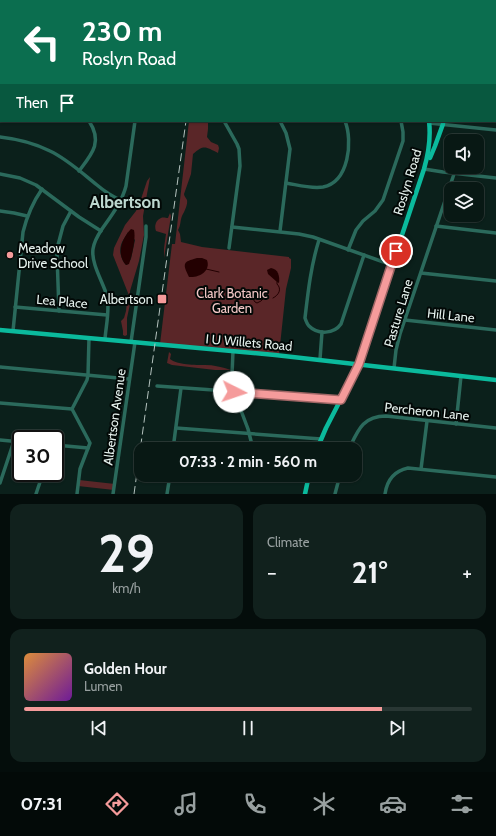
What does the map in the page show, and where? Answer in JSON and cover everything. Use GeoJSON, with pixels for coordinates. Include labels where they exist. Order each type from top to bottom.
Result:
{"type":"FeatureCollection","features":[{"type":"Feature","properties":{"kind":"main road","name":"Roslyn Road"},"geometry":{"type":"LineString","coordinates":[[320,442],[359,364],[429,153],[429,122]]}},
{"type":"Feature","properties":{"kind":"main road"},"geometry":{"type":"LineString","coordinates":[[424,169],[436,146],[444,124]]}},
{"type":"Feature","properties":{"kind":"main road","name":"I U Willets Road"},"geometry":{"type":"LineString","coordinates":[[0,330],[320,359],[496,380]]}},
{"type":"Feature","properties":{"kind":"main road"},"geometry":{"type":"LineString","coordinates":[[305,494],[308,482]]}},
{"type":"Feature","properties":{"kind":"street"},"geometry":{"type":"LineString","coordinates":[[79,171],[92,154],[94,147],[95,135],[90,122]]}},
{"type":"Feature","properties":{"kind":"street"},"geometry":{"type":"LineString","coordinates":[[105,339],[108,305],[107,297],[93,254],[95,244],[101,231],[120,200],[126,186],[135,122]]}},
{"type":"Feature","properties":{"kind":"street"},"geometry":{"type":"LineString","coordinates":[[225,122],[237,144],[240,155],[240,166],[228,248]]}},
{"type":"Feature","properties":{"kind":"street"},"geometry":{"type":"LineString","coordinates":[[280,122],[286,133],[290,149],[280,231]]}},
{"type":"Feature","properties":{"kind":"street"},"geometry":{"type":"LineString","coordinates":[[286,183],[315,188],[328,186],[335,182],[342,172],[348,152],[349,134],[345,122]]}},
{"type":"Feature","properties":{"kind":"street"},"geometry":{"type":"LineString","coordinates":[[348,250],[356,230],[363,221],[375,211],[383,200],[403,141],[401,122]]}},
{"type":"Feature","properties":{"kind":"street"},"geometry":{"type":"LineString","coordinates":[[429,122],[444,124],[456,123],[496,130]]}},
{"type":"Feature","properties":{"kind":"street"},"geometry":{"type":"LineString","coordinates":[[0,137],[36,144],[58,155],[99,187],[120,200]]}},
{"type":"Feature","properties":{"kind":"street"},"geometry":{"type":"LineString","coordinates":[[424,169],[444,172]]}},
{"type":"Feature","properties":{"kind":"street"},"geometry":{"type":"LineString","coordinates":[[0,174],[25,179],[42,189],[101,231]]}},
{"type":"Feature","properties":{"kind":"street"},"geometry":{"type":"LineString","coordinates":[[454,174],[496,178]]}},
{"type":"Feature","properties":{"kind":"street","name":"Pasture Lane"},"geometry":{"type":"LineString","coordinates":[[394,368],[397,343],[404,320],[454,174]]}},
{"type":"Feature","properties":{"kind":"street"},"geometry":{"type":"LineString","coordinates":[[13,331],[22,238],[27,216],[42,189]]}},
{"type":"Feature","properties":{"kind":"street"},"geometry":{"type":"LineString","coordinates":[[0,211],[27,216]]}},
{"type":"Feature","properties":{"kind":"street"},"geometry":{"type":"LineString","coordinates":[[60,311],[57,255],[58,245],[63,226],[71,211]]}},
{"type":"Feature","properties":{"kind":"street","name":"Albertson Avenue"},"geometry":{"type":"LineString","coordinates":[[113,494],[129,379],[146,226]]}},
{"type":"Feature","properties":{"kind":"street"},"geometry":{"type":"LineString","coordinates":[[436,226],[496,233]]}},
{"type":"Feature","properties":{"kind":"street"},"geometry":{"type":"LineString","coordinates":[[232,227],[299,234],[392,265]]}},
{"type":"Feature","properties":{"kind":"street"},"geometry":{"type":"LineString","coordinates":[[319,240],[312,264],[305,318],[307,324],[316,331],[333,331],[341,324],[364,255]]}},
{"type":"Feature","properties":{"kind":"street"},"geometry":{"type":"LineString","coordinates":[[420,273],[496,281]]}},
{"type":"Feature","properties":{"kind":"street","name":"Lea Place"},"geometry":{"type":"LineString","coordinates":[[15,306],[107,315]]}},
{"type":"Feature","properties":{"kind":"street","name":"Hill Lane"},"geometry":{"type":"LineString","coordinates":[[404,320],[496,330]]}},
{"type":"Feature","properties":{"kind":"street"},"geometry":{"type":"LineString","coordinates":[[320,359],[322,332]]}},
{"type":"Feature","properties":{"kind":"street"},"geometry":{"type":"LineString","coordinates":[[72,409],[85,385],[88,375],[89,338]]}},
{"type":"Feature","properties":{"kind":"street"},"geometry":{"type":"LineString","coordinates":[[233,351],[232,375],[234,392],[243,414],[251,442]]}},
{"type":"Feature","properties":{"kind":"street"},"geometry":{"type":"LineString","coordinates":[[0,367],[129,379]]}},
{"type":"Feature","properties":{"kind":"street"},"geometry":{"type":"LineString","coordinates":[[456,424],[461,376]]}},
{"type":"Feature","properties":{"kind":"street"},"geometry":{"type":"LineString","coordinates":[[157,386],[341,400]]}},
{"type":"Feature","properties":{"kind":"street"},"geometry":{"type":"LineString","coordinates":[[174,442],[181,388]]}},
{"type":"Feature","properties":{"kind":"street"},"geometry":{"type":"LineString","coordinates":[[0,403],[72,409]]}},
{"type":"Feature","properties":{"kind":"street"},"geometry":{"type":"LineString","coordinates":[[72,409],[90,442],[80,469],[77,494]]}},
{"type":"Feature","properties":{"kind":"street","name":"Percheron Lane"},"geometry":{"type":"LineString","coordinates":[[353,442],[361,427],[368,420],[378,416],[496,428]]}},
{"type":"Feature","properties":{"kind":"street"},"geometry":{"type":"LineString","coordinates":[[422,469],[427,421]]}},
{"type":"Feature","properties":{"kind":"street"},"geometry":{"type":"LineString","coordinates":[[176,428],[321,438]]}},
{"type":"Feature","properties":{"kind":"street"},"geometry":{"type":"LineString","coordinates":[[0,440],[12,441]]}},
{"type":"Feature","properties":{"kind":"street"},"geometry":{"type":"LineString","coordinates":[[64,446],[88,448]]}},
{"type":"Feature","properties":{"kind":"street"},"geometry":{"type":"LineString","coordinates":[[0,483],[12,447]]}},
{"type":"Feature","properties":{"kind":"street"},"geometry":{"type":"LineString","coordinates":[[385,494],[387,484],[394,474],[399,470],[408,468],[496,477]]}},
{"type":"Feature","properties":{"kind":"street"},"geometry":{"type":"LineString","coordinates":[[36,494],[40,482]]}},
{"type":"Feature","properties":{"kind":"street"},"geometry":{"type":"LineString","coordinates":[[167,494],[169,482]]}},
{"type":"Feature","properties":{"kind":"street"},"geometry":{"type":"LineString","coordinates":[[335,494],[338,482]]}},
{"type":"Feature","properties":{"kind":"green space","name":"Clark Botanic Garden"},"geometry":{"type":"Polygon","coordinates":[[[189,122],[208,122],[207,137],[211,142],[218,145],[218,153],[211,149],[203,148],[193,154],[191,174],[184,194],[187,204],[178,230],[181,242],[202,247],[289,257],[291,259],[291,268],[286,289],[279,355],[160,344],[172,244],[175,244],[189,122]]]}},
{"type":"Feature","properties":{"kind":"green space"},"geometry":{"type":"Polygon","coordinates":[[[150,177],[143,216],[144,235],[139,261],[130,291],[127,335],[125,336],[123,335],[121,321],[124,318],[126,311],[128,293],[113,255],[114,248],[125,225],[136,211],[147,181],[150,177]],[[128,232],[122,243],[120,250],[123,261],[126,265],[131,259],[135,240],[128,232]]]}},
{"type":"Feature","properties":{"kind":"green space"},"geometry":{"type":"Polygon","coordinates":[[[170,213],[171,216],[164,258],[166,234],[156,231],[155,225],[159,219],[168,218],[170,213]]]}},
{"type":"Feature","properties":{"kind":"green space"},"geometry":{"type":"Polygon","coordinates":[[[169,352],[171,354],[170,359],[173,361],[187,364],[215,366],[231,370],[215,370],[172,365],[167,363],[169,352]]]}},
{"type":"Feature","properties":{"kind":"green space"},"geometry":{"type":"Polygon","coordinates":[[[79,480],[115,484],[114,490],[78,486],[79,480]]]}},
{"type":"Feature","properties":{"kind":"shaded area"},"geometry":{"type":"Polygon","coordinates":[[[131,229],[134,230],[134,242],[129,264],[126,265],[121,256],[121,246],[131,229]]]}},
{"type":"Feature","properties":{"kind":"shaded area"},"geometry":{"type":"Polygon","coordinates":[[[197,258],[207,260],[208,264],[206,270],[200,275],[189,277],[185,269],[185,264],[186,262],[197,258]]]}},
{"type":"Feature","properties":{"kind":"shaded area"},"geometry":{"type":"Polygon","coordinates":[[[271,268],[278,273],[279,283],[268,274],[267,270],[271,268]]]}},
{"type":"Feature","properties":{"kind":"waterway"},"geometry":{"type":"LineString","coordinates":[[206,269],[219,272]]}},
{"type":"Feature","properties":{"kind":"waterway"},"geometry":{"type":"LineString","coordinates":[[273,298],[279,292],[277,282]]}},
{"type":"Feature","properties":{"kind":"waterway"},"geometry":{"type":"LineString","coordinates":[[253,299],[257,303],[264,298]]}},
{"type":"Feature","properties":{"kind":"railway"},"geometry":{"type":"LineString","coordinates":[[134,494],[186,122]]}},
{"type":"Feature","properties":{"kind":"place","name":"Meadow Drive School"},"geometry":{"type":"Point","coordinates":[10,255]}},
{"type":"Feature","properties":{"kind":"place","name":"Albertson"},"geometry":{"type":"Point","coordinates":[162,299]}},
{"type":"Feature","properties":{"kind":"district","name":"Albertson"},"geometry":{"type":"Point","coordinates":[125,202]}},
{"type":"Feature","properties":{"kind":"route"},"geometry":{"type":"LineString","coordinates":[[234,392],[341,400],[359,364],[396,251]]}}]}
